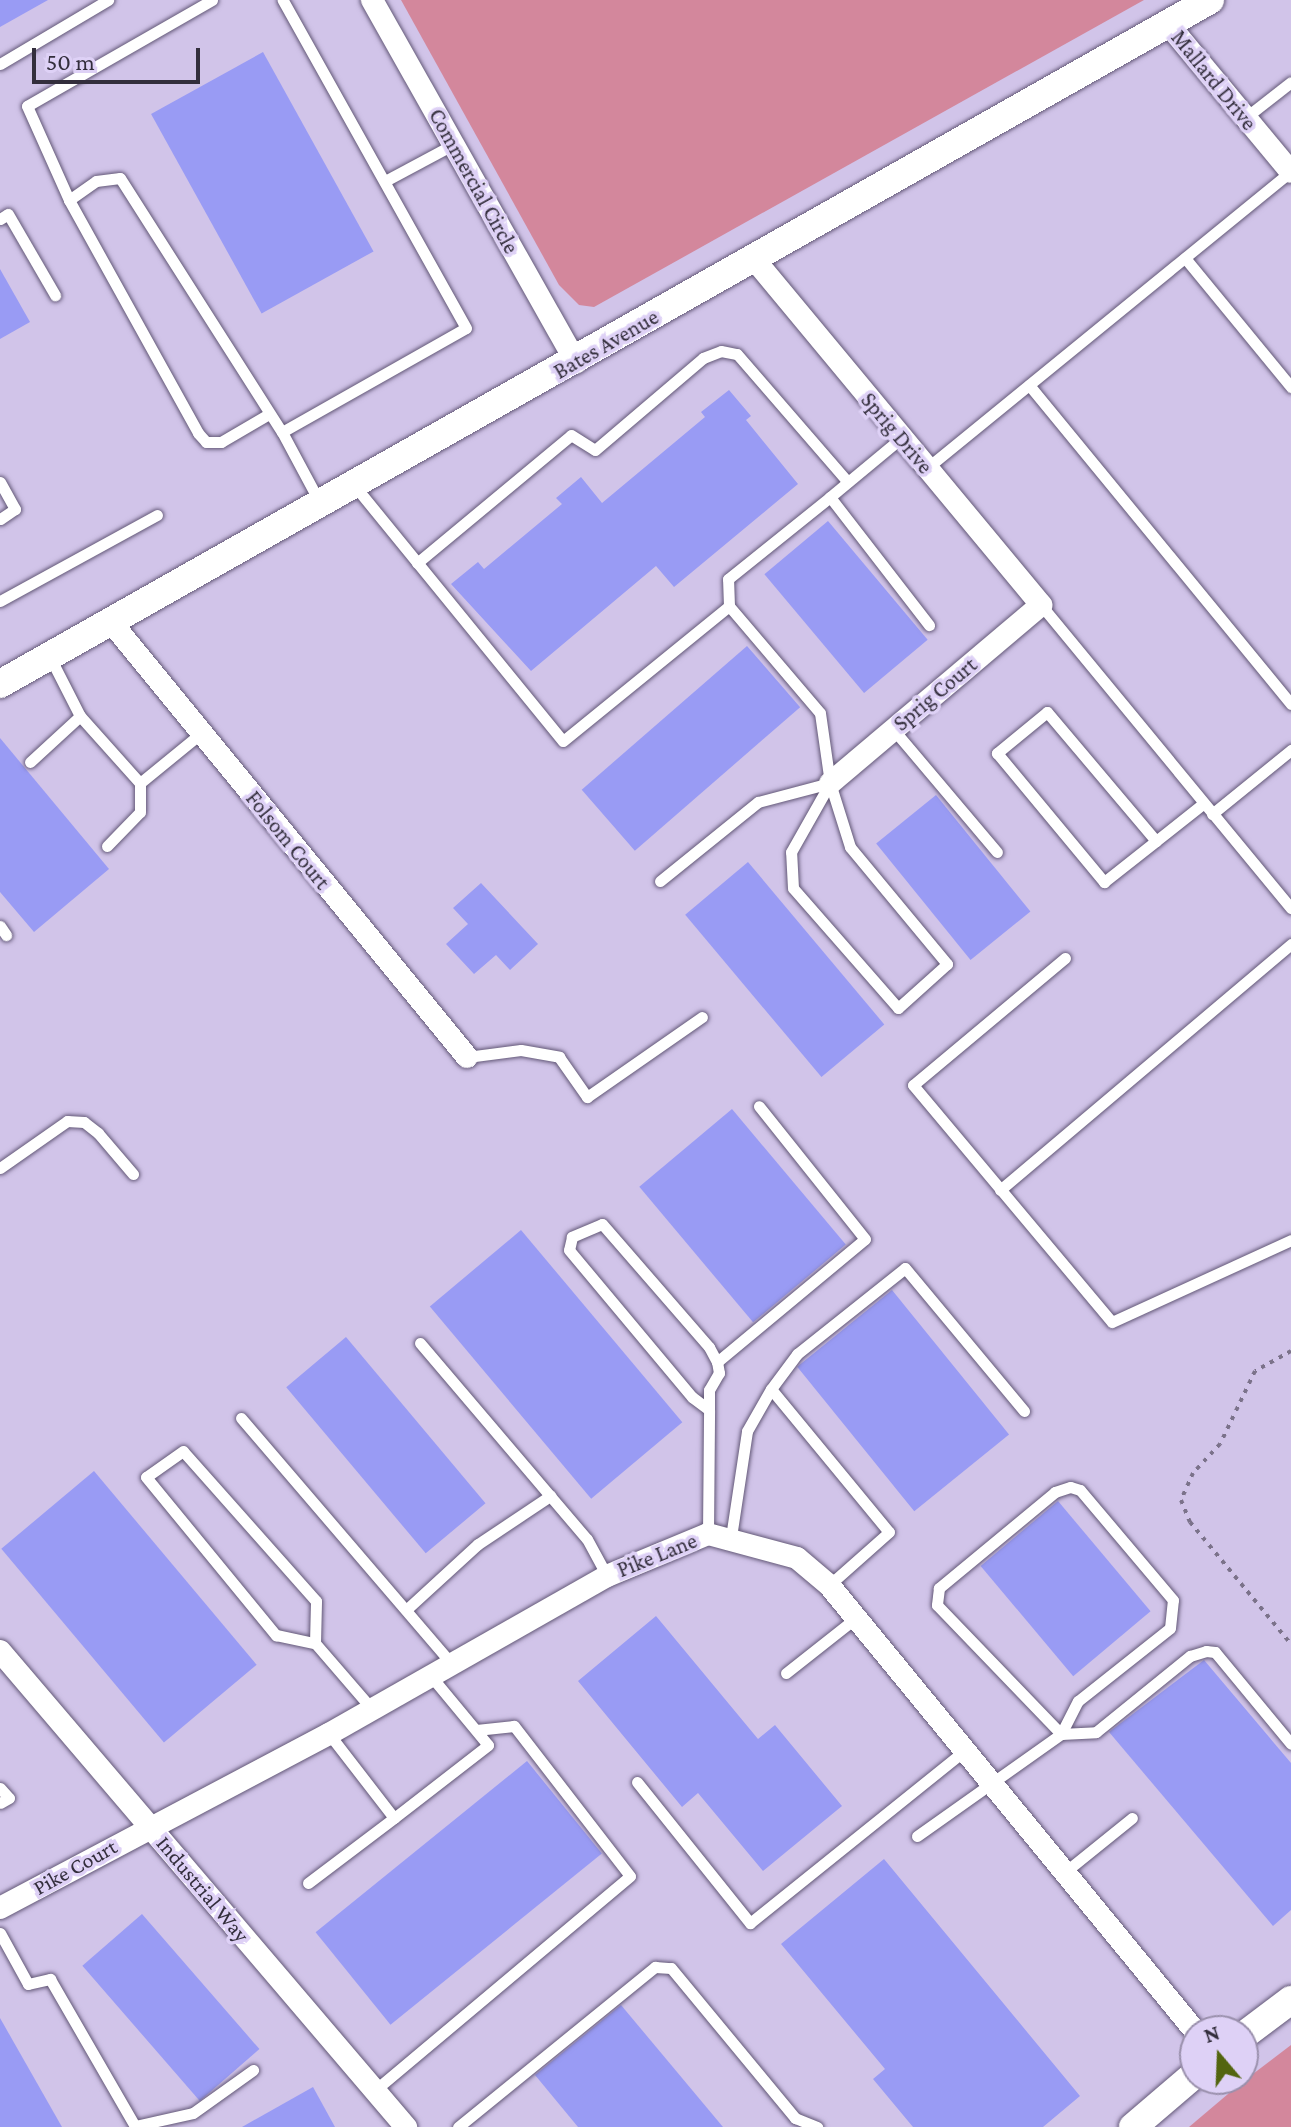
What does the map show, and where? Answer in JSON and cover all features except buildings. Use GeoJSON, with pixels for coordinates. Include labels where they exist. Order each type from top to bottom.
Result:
{"type":"FeatureCollection","features":[{"type":"Feature","properties":{"kind":"street","name":"Commercial Circle"},"geometry":{"type":"LineString","coordinates":[[372,0],[576,362]]}},
{"type":"Feature","properties":{"kind":"street","name":"Bates Avenue"},"geometry":{"type":"LineString","coordinates":[[0,684],[576,362],[1210,0]]}},
{"type":"Feature","properties":{"kind":"street","name":"Mallard Drive"},"geometry":{"type":"LineString","coordinates":[[1168,24],[1291,172]]}},
{"type":"Feature","properties":{"kind":"street","name":"Sprig Drive"},"geometry":{"type":"LineString","coordinates":[[754,259],[1041,605]]}},
{"type":"Feature","properties":{"kind":"street","name":"Sprig Court"},"geometry":{"type":"LineString","coordinates":[[830,783],[1041,605]]}},
{"type":"Feature","properties":{"kind":"street","name":"Folsom Court"},"geometry":{"type":"LineString","coordinates":[[111,622],[467,1057]]}},
{"type":"Feature","properties":{"kind":"street","name":"Pike Lane"},"geometry":{"type":"LineString","coordinates":[[150,1825],[329,1734],[607,1576],[719,1536]]}},
{"type":"Feature","properties":{"kind":"street"},"geometry":{"type":"LineString","coordinates":[[719,1536],[797,1558],[829,1585],[1182,2015]]}},
{"type":"Feature","properties":{"kind":"street","name":"Industrial Way"},"geometry":{"type":"LineString","coordinates":[[0,1651],[406,2127]]}},
{"type":"Feature","properties":{"kind":"street","name":"Pike Court"},"geometry":{"type":"LineString","coordinates":[[0,1908],[150,1825]]}},
{"type":"Feature","properties":{"kind":"street"},"geometry":{"type":"LineString","coordinates":[[1259,2024],[1291,2000]]}},
{"type":"Feature","properties":{"kind":"street"},"geometry":{"type":"LineString","coordinates":[[1133,2127],[1179,2088]]}},
{"type":"Feature","properties":{"kind":"lane"},"geometry":{"type":"LineString","coordinates":[[0,64],[108,0]]}},
{"type":"Feature","properties":{"kind":"lane"},"geometry":{"type":"LineString","coordinates":[[212,0],[27,106],[69,200],[198,433],[206,442],[221,442],[267,415]]}},
{"type":"Feature","properties":{"kind":"lane"},"geometry":{"type":"LineString","coordinates":[[282,432],[466,328],[283,0]]}},
{"type":"Feature","properties":{"kind":"lane"},"geometry":{"type":"LineString","coordinates":[[1245,118],[1291,82]]}},
{"type":"Feature","properties":{"kind":"lane"},"geometry":{"type":"LineString","coordinates":[[385,181],[454,144]]}},
{"type":"Feature","properties":{"kind":"lane"},"geometry":{"type":"LineString","coordinates":[[927,468],[1291,172]]}},
{"type":"Feature","properties":{"kind":"lane"},"geometry":{"type":"LineString","coordinates":[[69,200],[96,181],[120,178],[267,415],[282,432],[320,504]]}},
{"type":"Feature","properties":{"kind":"lane"},"geometry":{"type":"LineString","coordinates":[[0,219],[8,214],[55,295]]}},
{"type":"Feature","properties":{"kind":"lane"},"geometry":{"type":"LineString","coordinates":[[1185,258],[1291,387]]}},
{"type":"Feature","properties":{"kind":"lane"},"geometry":{"type":"LineString","coordinates":[[417,563],[571,435],[595,450],[703,358],[721,351],[737,354],[848,482]]}},
{"type":"Feature","properties":{"kind":"lane"},"geometry":{"type":"LineString","coordinates":[[1029,385],[1291,704]]}},
{"type":"Feature","properties":{"kind":"lane"},"geometry":{"type":"LineString","coordinates":[[830,783],[791,852],[793,888],[898,1008],[947,964],[850,847],[830,783],[820,713],[729,606],[728,579],[901,438]]}},
{"type":"Feature","properties":{"kind":"lane"},"geometry":{"type":"LineString","coordinates":[[0,482],[15,509],[0,519]]}},
{"type":"Feature","properties":{"kind":"lane"},"geometry":{"type":"LineString","coordinates":[[354,485],[563,741],[729,606]]}},
{"type":"Feature","properties":{"kind":"lane"},"geometry":{"type":"LineString","coordinates":[[830,497],[929,625]]}},
{"type":"Feature","properties":{"kind":"lane"},"geometry":{"type":"LineString","coordinates":[[0,601],[157,515]]}},
{"type":"Feature","properties":{"kind":"lane"},"geometry":{"type":"LineString","coordinates":[[1041,605],[1291,908]]}},
{"type":"Feature","properties":{"kind":"lane"},"geometry":{"type":"LineString","coordinates":[[50,656],[80,716],[140,783],[140,812],[107,846]]}},
{"type":"Feature","properties":{"kind":"lane"},"geometry":{"type":"LineString","coordinates":[[1156,841],[1047,712],[997,753],[1104,882],[1156,841],[1204,803]]}},
{"type":"Feature","properties":{"kind":"lane"},"geometry":{"type":"LineString","coordinates":[[30,762],[80,716]]}},
{"type":"Feature","properties":{"kind":"lane"},"geometry":{"type":"LineString","coordinates":[[893,729],[997,852]]}},
{"type":"Feature","properties":{"kind":"lane"},"geometry":{"type":"LineString","coordinates":[[140,783],[200,734]]}},
{"type":"Feature","properties":{"kind":"lane"},"geometry":{"type":"LineString","coordinates":[[1212,814],[1291,750]]}},
{"type":"Feature","properties":{"kind":"lane"},"geometry":{"type":"LineString","coordinates":[[660,881],[758,802],[830,783]]}},
{"type":"Feature","properties":{"kind":"lane"},"geometry":{"type":"LineString","coordinates":[[1000,1190],[1253,980],[1291,944]]}},
{"type":"Feature","properties":{"kind":"lane"},"geometry":{"type":"LineString","coordinates":[[1065,958],[913,1085],[1112,1322],[1291,1240]]}},
{"type":"Feature","properties":{"kind":"lane"},"geometry":{"type":"LineString","coordinates":[[467,1057],[521,1050],[559,1057],[587,1097],[702,1017]]}},
{"type":"Feature","properties":{"kind":"lane"},"geometry":{"type":"LineString","coordinates":[[717,1362],[865,1239],[759,1106]]}},
{"type":"Feature","properties":{"kind":"lane"},"geometry":{"type":"LineString","coordinates":[[0,1168],[67,1121],[84,1122],[98,1133],[133,1174]]}},
{"type":"Feature","properties":{"kind":"lane"},"geometry":{"type":"LineString","coordinates":[[709,1410],[692,1397],[569,1250],[572,1237],[602,1224],[709,1347],[717,1362],[709,1410],[719,1536]]}},
{"type":"Feature","properties":{"kind":"lane"},"geometry":{"type":"LineString","coordinates":[[719,1536],[747,1431],[771,1389],[797,1354],[905,1268],[1024,1411]]}},
{"type":"Feature","properties":{"kind":"lane"},"geometry":{"type":"LineString","coordinates":[[420,1343],[587,1539],[607,1576]]}},
{"type":"Feature","properties":{"kind":"lane"},"geometry":{"type":"LineString","coordinates":[[771,1389],[889,1532],[829,1585]]}},
{"type":"Feature","properties":{"kind":"lane"},"geometry":{"type":"LineString","coordinates":[[241,1418],[452,1664]]}},
{"type":"Feature","properties":{"kind":"lane"},"geometry":{"type":"LineString","coordinates":[[315,1643],[316,1601],[183,1451],[146,1477],[276,1635],[315,1643],[372,1709]]}},
{"type":"Feature","properties":{"kind":"lane"},"geometry":{"type":"LineString","coordinates":[[917,1836],[993,1786],[1061,1734],[1078,1701],[1170,1628],[1175,1610],[1173,1600],[1089,1501],[1070,1487],[1055,1492],[939,1588],[935,1598],[1061,1734]]}},
{"type":"Feature","properties":{"kind":"lane"},"geometry":{"type":"LineString","coordinates":[[407,1609],[478,1544],[550,1496]]}},
{"type":"Feature","properties":{"kind":"lane"},"geometry":{"type":"LineString","coordinates":[[786,1673],[857,1617]]}},
{"type":"Feature","properties":{"kind":"lane"},"geometry":{"type":"LineString","coordinates":[[1061,1734],[1096,1732],[1190,1656],[1206,1651],[1215,1652],[1291,1744]]}},
{"type":"Feature","properties":{"kind":"lane"},"geometry":{"type":"LineString","coordinates":[[308,1883],[488,1745],[431,1676]]}},
{"type":"Feature","properties":{"kind":"lane"},"geometry":{"type":"LineString","coordinates":[[374,2091],[630,1876],[514,1726],[476,1730]]}},
{"type":"Feature","properties":{"kind":"lane"},"geometry":{"type":"LineString","coordinates":[[329,1734],[394,1818]]}},
{"type":"Feature","properties":{"kind":"lane"},"geometry":{"type":"LineString","coordinates":[[637,1782],[750,1923],[964,1751]]}},
{"type":"Feature","properties":{"kind":"lane"},"geometry":{"type":"LineString","coordinates":[[0,1788],[9,1798],[0,1803]]}},
{"type":"Feature","properties":{"kind":"lane"},"geometry":{"type":"LineString","coordinates":[[1065,1872],[1132,1818]]}},
{"type":"Feature","properties":{"kind":"lane"},"geometry":{"type":"LineString","coordinates":[[0,1933],[28,1984],[50,1979],[135,2126],[193,2113],[253,2070]]}},
{"type":"Feature","properties":{"kind":"lane"},"geometry":{"type":"LineString","coordinates":[[458,2127],[655,1967],[671,1968],[795,2118],[817,2127]]}},
{"type":"Feature","properties":{"kind":"path"},"geometry":{"type":"LineString","coordinates":[[1291,1351],[1255,1371],[1220,1444],[1193,1473],[1181,1500],[1190,1522],[1291,1644]]}},
{"type":"Feature","properties":{"kind":"shaded area"},"geometry":{"type":"Polygon","coordinates":[[[401,0],[1144,0],[594,307],[579,305],[559,285],[401,0]]]}},
{"type":"Feature","properties":{"kind":"shaded area"},"geometry":{"type":"Polygon","coordinates":[[[1291,2045],[1291,2127],[1189,2127],[1227,2095],[1259,2095],[1259,2069],[1291,2045]]]}}]}
